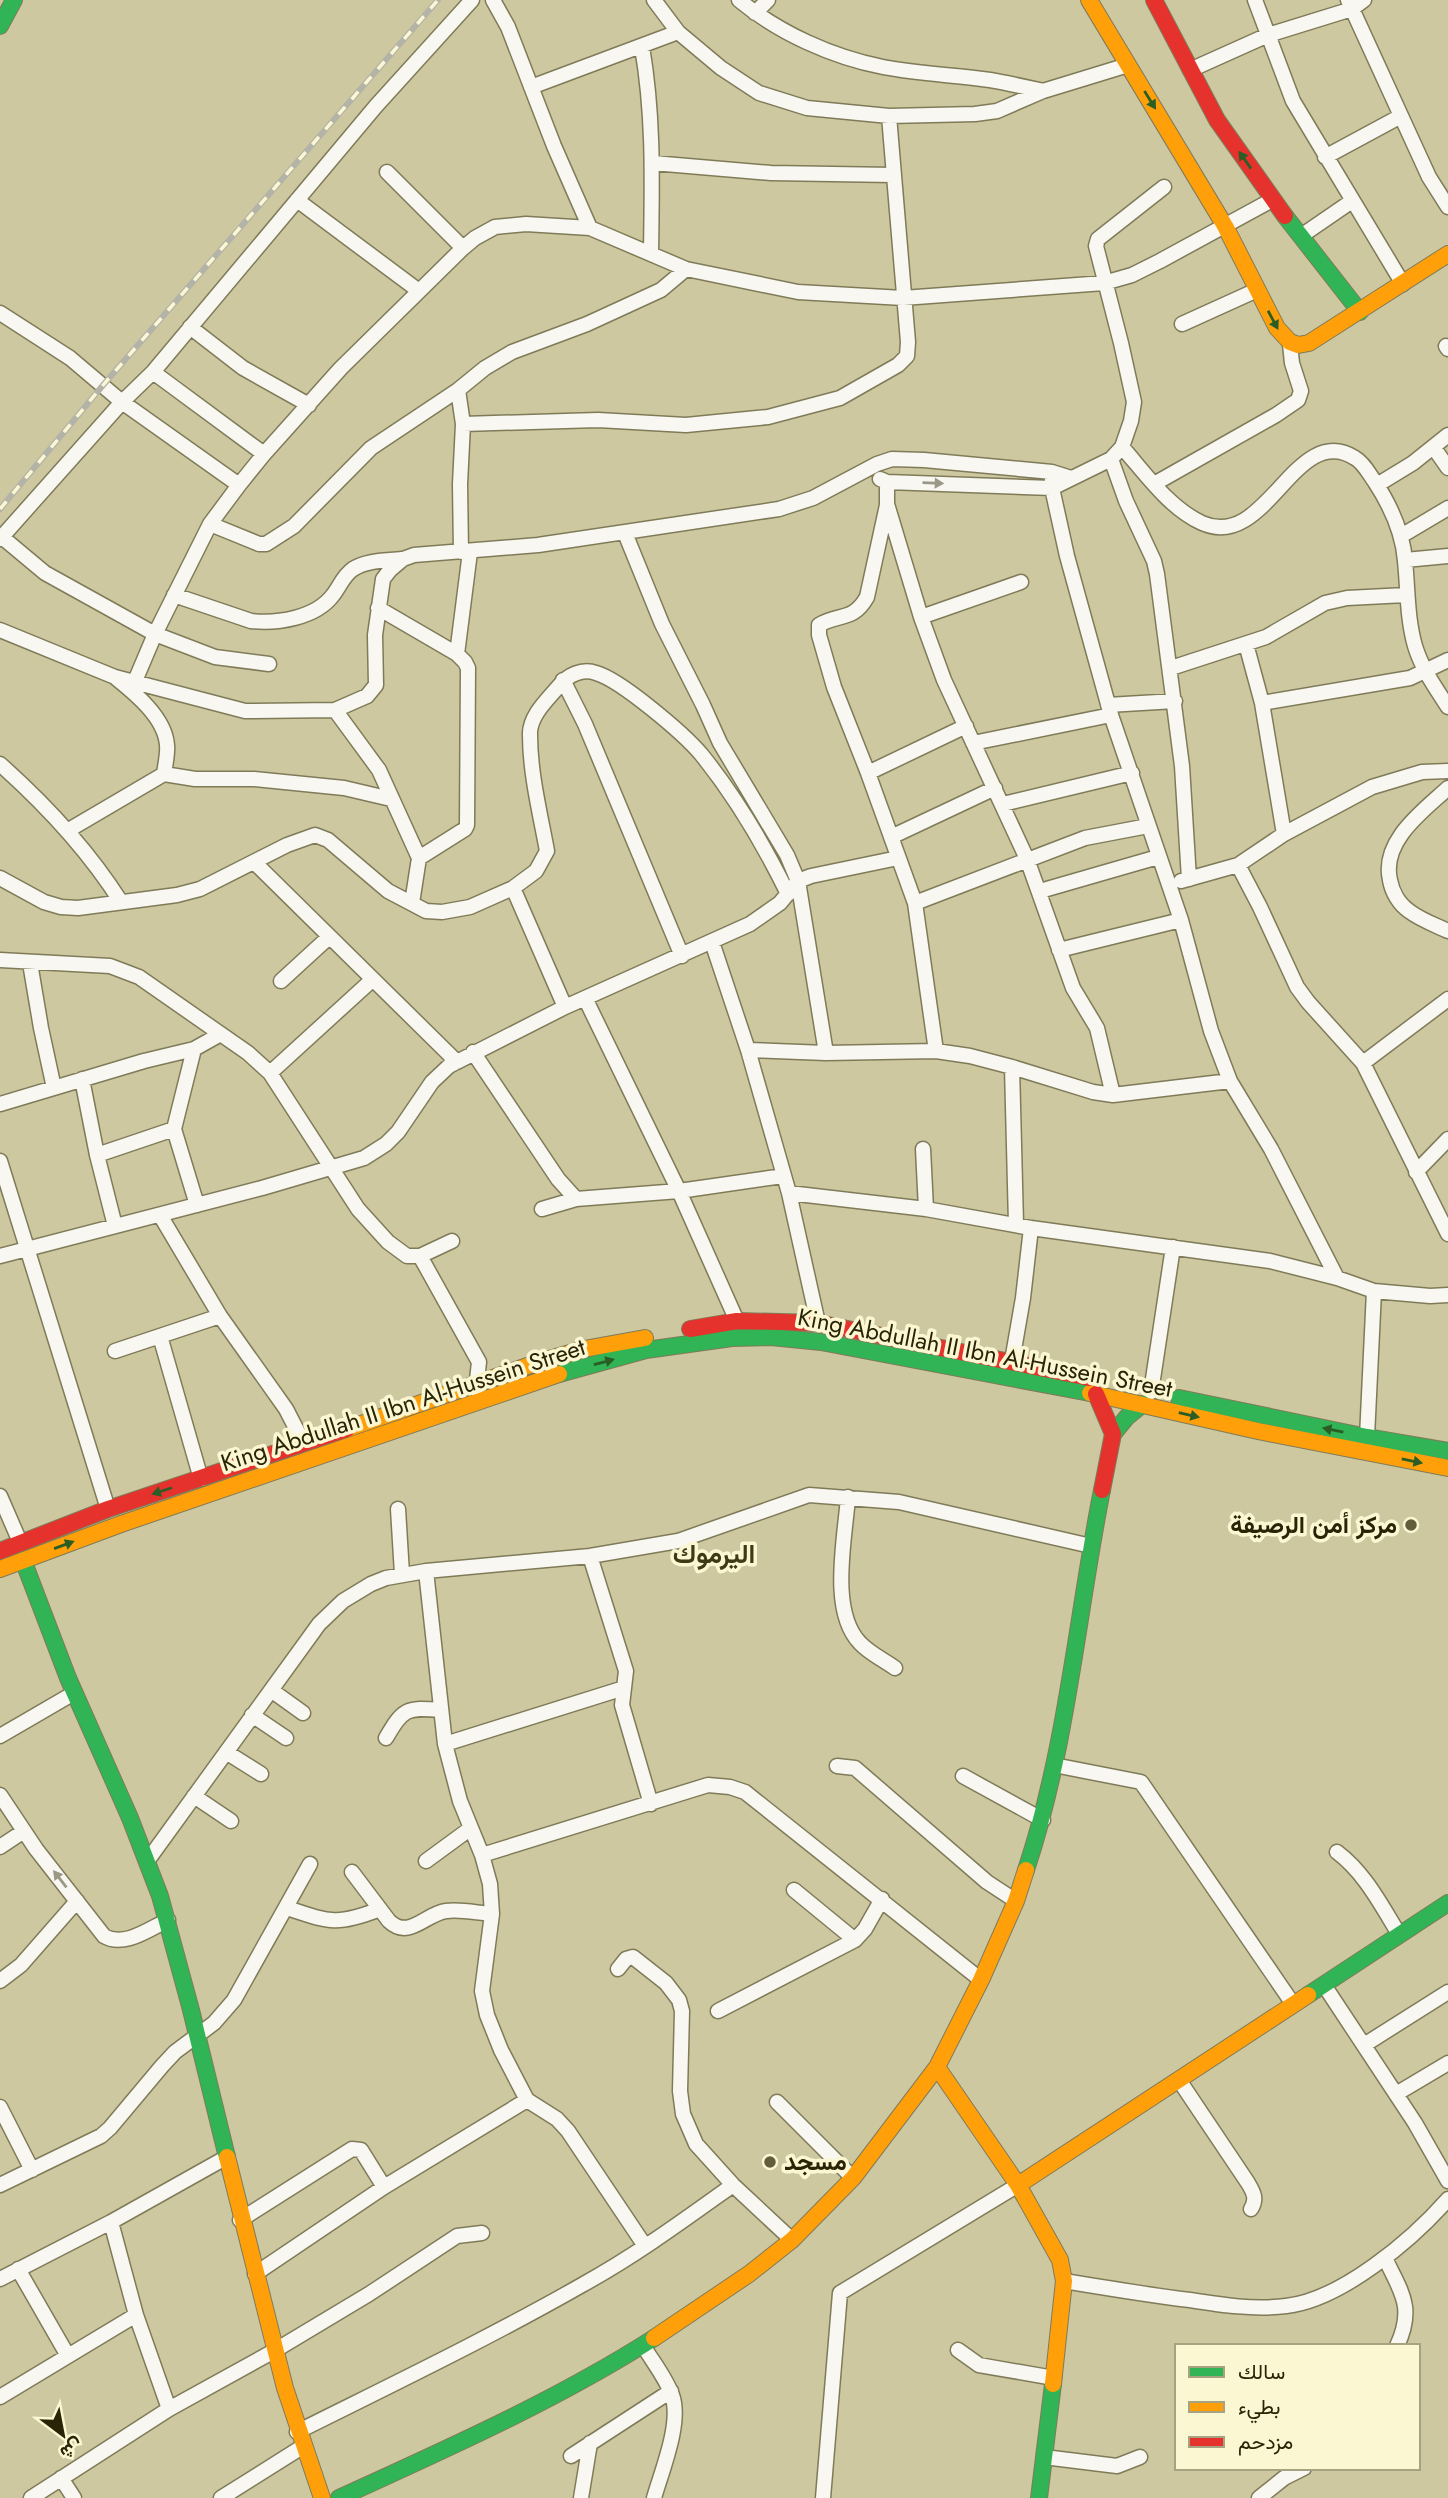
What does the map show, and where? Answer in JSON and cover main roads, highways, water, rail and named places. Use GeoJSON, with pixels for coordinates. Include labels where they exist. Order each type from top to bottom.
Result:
{"type":"FeatureCollection","features":[{"type":"Feature","properties":{"kind":"railway"},"geometry":{"type":"LineString","coordinates":[[0,509],[104,384],[438,0]]}},
{"type":"Feature","properties":{"kind":"place","name":"مركز أمن الرصيفة"},"geometry":{"type":"Point","coordinates":[1411,1525]}},
{"type":"Feature","properties":{"kind":"place","name":"مسجد"},"geometry":{"type":"Point","coordinates":[770,2162]}},
{"type":"Feature","properties":{"kind":"district","name":"اليرموك"},"geometry":{"type":"Point","coordinates":[714,1554]}}]}
